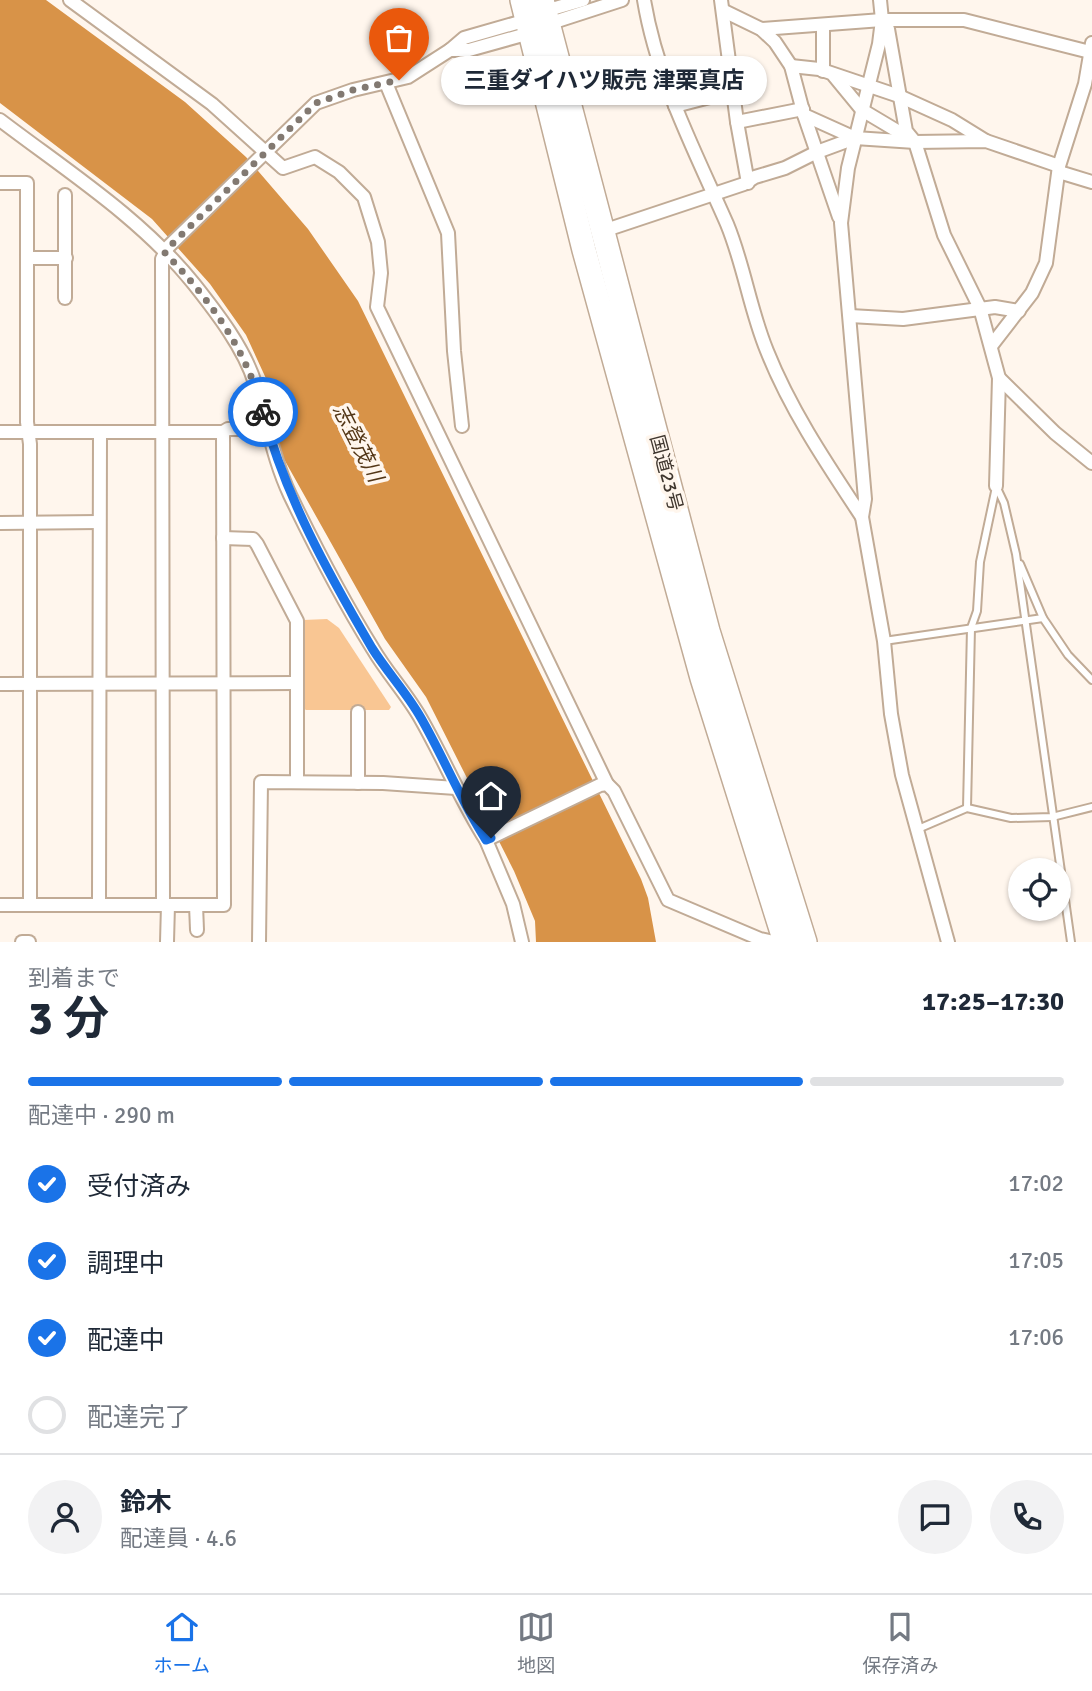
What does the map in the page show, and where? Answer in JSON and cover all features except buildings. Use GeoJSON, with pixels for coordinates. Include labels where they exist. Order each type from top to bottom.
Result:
{"type":"FeatureCollection","features":[{"type":"Feature","properties":{"kind":"highway","name":"国道23号"},"geometry":{"type":"LineString","coordinates":[[536,17],[603,231],[708,631],[805,942]]}},
{"type":"Feature","properties":{"kind":"highway","name":"国道23号"},"geometry":{"type":"LineString","coordinates":[[536,17],[584,250],[702,678],[785,942]]}},
{"type":"Feature","properties":{"kind":"street"},"geometry":{"type":"LineString","coordinates":[[70,0],[212,104],[284,168],[315,157],[339,172],[364,197],[378,242],[381,273],[377,307],[603,784],[614,791],[668,900],[760,939],[774,942]]}},
{"type":"Feature","properties":{"kind":"street"},"geometry":{"type":"LineString","coordinates":[[167,942],[162,684],[162,259],[167,250],[316,103],[342,93],[408,77],[450,50],[469,50],[536,17],[583,0]]}},
{"type":"Feature","properties":{"kind":"street"},"geometry":{"type":"LineString","coordinates":[[536,17],[606,0]]}},
{"type":"Feature","properties":{"kind":"street"},"geometry":{"type":"LineString","coordinates":[[536,17],[622,0]]}},
{"type":"Feature","properties":{"kind":"street"},"geometry":{"type":"LineString","coordinates":[[644,0],[655,52],[727,226],[766,351],[786,394],[862,517]]}},
{"type":"Feature","properties":{"kind":"street"},"geometry":{"type":"LineString","coordinates":[[880,0],[879,44],[846,178],[841,223],[865,499],[862,517],[884,641],[891,714],[902,775],[948,942]]}},
{"type":"Feature","properties":{"kind":"street"},"geometry":{"type":"LineString","coordinates":[[722,5],[761,29],[775,42],[791,66],[841,223]]}},
{"type":"Feature","properties":{"kind":"street"},"geometry":{"type":"LineString","coordinates":[[722,5],[748,183]]}},
{"type":"Feature","properties":{"kind":"street"},"geometry":{"type":"LineString","coordinates":[[881,20],[888,29],[906,131],[915,142],[944,235],[980,308],[999,378],[996,486]]}},
{"type":"Feature","properties":{"kind":"street"},"geometry":{"type":"LineString","coordinates":[[761,29],[881,20],[964,20],[1091,48],[1085,84],[1059,169],[1046,263],[1032,293],[991,346]]}},
{"type":"Feature","properties":{"kind":"street"},"geometry":{"type":"LineString","coordinates":[[823,25],[829,74],[862,110],[915,142]]}},
{"type":"Feature","properties":{"kind":"street"},"geometry":{"type":"LineString","coordinates":[[791,66],[829,74],[899,96],[952,120],[986,141],[1092,182]]}},
{"type":"Feature","properties":{"kind":"street"},"geometry":{"type":"LineString","coordinates":[[386,83],[448,233],[461,426]]}},
{"type":"Feature","properties":{"kind":"street"},"geometry":{"type":"LineString","coordinates":[[676,106],[733,91]]}},
{"type":"Feature","properties":{"kind":"street"},"geometry":{"type":"LineString","coordinates":[[737,121],[804,112],[855,138],[915,142],[986,141]]}},
{"type":"Feature","properties":{"kind":"street"},"geometry":{"type":"LineString","coordinates":[[0,120],[167,250],[210,306],[247,364],[289,493],[373,650],[420,717],[456,788],[489,839],[513,904],[522,942]]}},
{"type":"Feature","properties":{"kind":"street"},"geometry":{"type":"LineString","coordinates":[[603,231],[713,196],[748,183],[751,178],[785,168],[817,152],[855,138]]}},
{"type":"Feature","properties":{"kind":"street"},"geometry":{"type":"LineString","coordinates":[[0,183],[27,183],[30,905]]}},
{"type":"Feature","properties":{"kind":"street"},"geometry":{"type":"LineString","coordinates":[[65,195],[65,298]]}},
{"type":"Feature","properties":{"kind":"street"},"geometry":{"type":"LineString","coordinates":[[27,258],[66,258]]}},
{"type":"Feature","properties":{"kind":"street"},"geometry":{"type":"LineString","coordinates":[[850,316],[903,319],[995,306],[1019,311]]}},
{"type":"Feature","properties":{"kind":"street"},"geometry":{"type":"LineString","coordinates":[[999,378],[1055,433],[1092,463]]}},
{"type":"Feature","properties":{"kind":"street"},"geometry":{"type":"LineString","coordinates":[[0,432],[223,432],[228,429],[245,429]]}},
{"type":"Feature","properties":{"kind":"street"},"geometry":{"type":"LineString","coordinates":[[99,904],[100,432]]}},
{"type":"Feature","properties":{"kind":"street"},"geometry":{"type":"LineString","coordinates":[[0,905],[224,905],[223,432]]}},
{"type":"Feature","properties":{"kind":"street"},"geometry":{"type":"LineString","coordinates":[[0,523],[99,522]]}},
{"type":"Feature","properties":{"kind":"street"},"geometry":{"type":"LineString","coordinates":[[223,538],[253,539],[297,621],[296,782]]}},
{"type":"Feature","properties":{"kind":"street"},"geometry":{"type":"LineString","coordinates":[[0,684],[296,683]]}},
{"type":"Feature","properties":{"kind":"street"},"geometry":{"type":"LineString","coordinates":[[358,712],[358,783]]}},
{"type":"Feature","properties":{"kind":"street"},"geometry":{"type":"LineString","coordinates":[[259,942],[261,782],[456,788]]}},
{"type":"Feature","properties":{"kind":"street"},"geometry":{"type":"LineString","coordinates":[[489,839],[603,784]]}},
{"type":"Feature","properties":{"kind":"street"},"geometry":{"type":"LineString","coordinates":[[196,905],[197,930]]}},
{"type":"Feature","properties":{"kind":"street"},"geometry":{"type":"LineString","coordinates":[[22,942],[29,942]]}},
{"type":"Feature","properties":{"kind":"lane"},"geometry":{"type":"LineString","coordinates":[[996,486],[1004,503],[1016,554],[1055,814],[1071,942]]}},
{"type":"Feature","properties":{"kind":"lane"},"geometry":{"type":"LineString","coordinates":[[967,808],[971,628],[977,611],[978,579],[996,486]]}},
{"type":"Feature","properties":{"kind":"lane"},"geometry":{"type":"LineString","coordinates":[[1016,554],[1043,618],[1068,655],[1092,680]]}},
{"type":"Feature","properties":{"kind":"lane"},"geometry":{"type":"LineString","coordinates":[[884,641],[1043,618]]}},
{"type":"Feature","properties":{"kind":"lane"},"geometry":{"type":"LineString","coordinates":[[918,829],[967,808],[1011,818],[1052,817],[1055,814],[1092,807]]}},
{"type":"Feature","properties":{"kind":"shaded area"},"geometry":{"type":"Polygon","coordinates":[[[327,619],[339,628],[391,707],[389,710],[303,708],[303,620],[327,619]]]}},
{"type":"Feature","properties":{"kind":"water","name":"志登茂川"},"geometry":{"type":"Polygon","coordinates":[[[0,0],[46,0],[185,102],[246,157],[308,229],[358,301],[641,879],[648,898],[656,942],[536,942],[535,921],[514,871],[426,697],[385,639],[280,452],[269,385],[246,335],[210,284],[152,219],[0,103],[0,0]]]}},
{"type":"Feature","properties":{"kind":"way so far"},"geometry":{"type":"LineString","coordinates":[[263,412],[255,382],[233,340],[193,282],[165,253],[316,103],[353,90],[399,80]]}},
{"type":"Feature","properties":{"kind":"place","name":"三重ダイハツ販売 津栗真店"},"geometry":{"type":"Point","coordinates":[399,80]}},
{"type":"Feature","properties":{"kind":"route"},"geometry":{"type":"LineString","coordinates":[[263,412],[289,493],[338,587],[373,650],[420,717],[470,815],[486,840],[491,838]]}}]}
